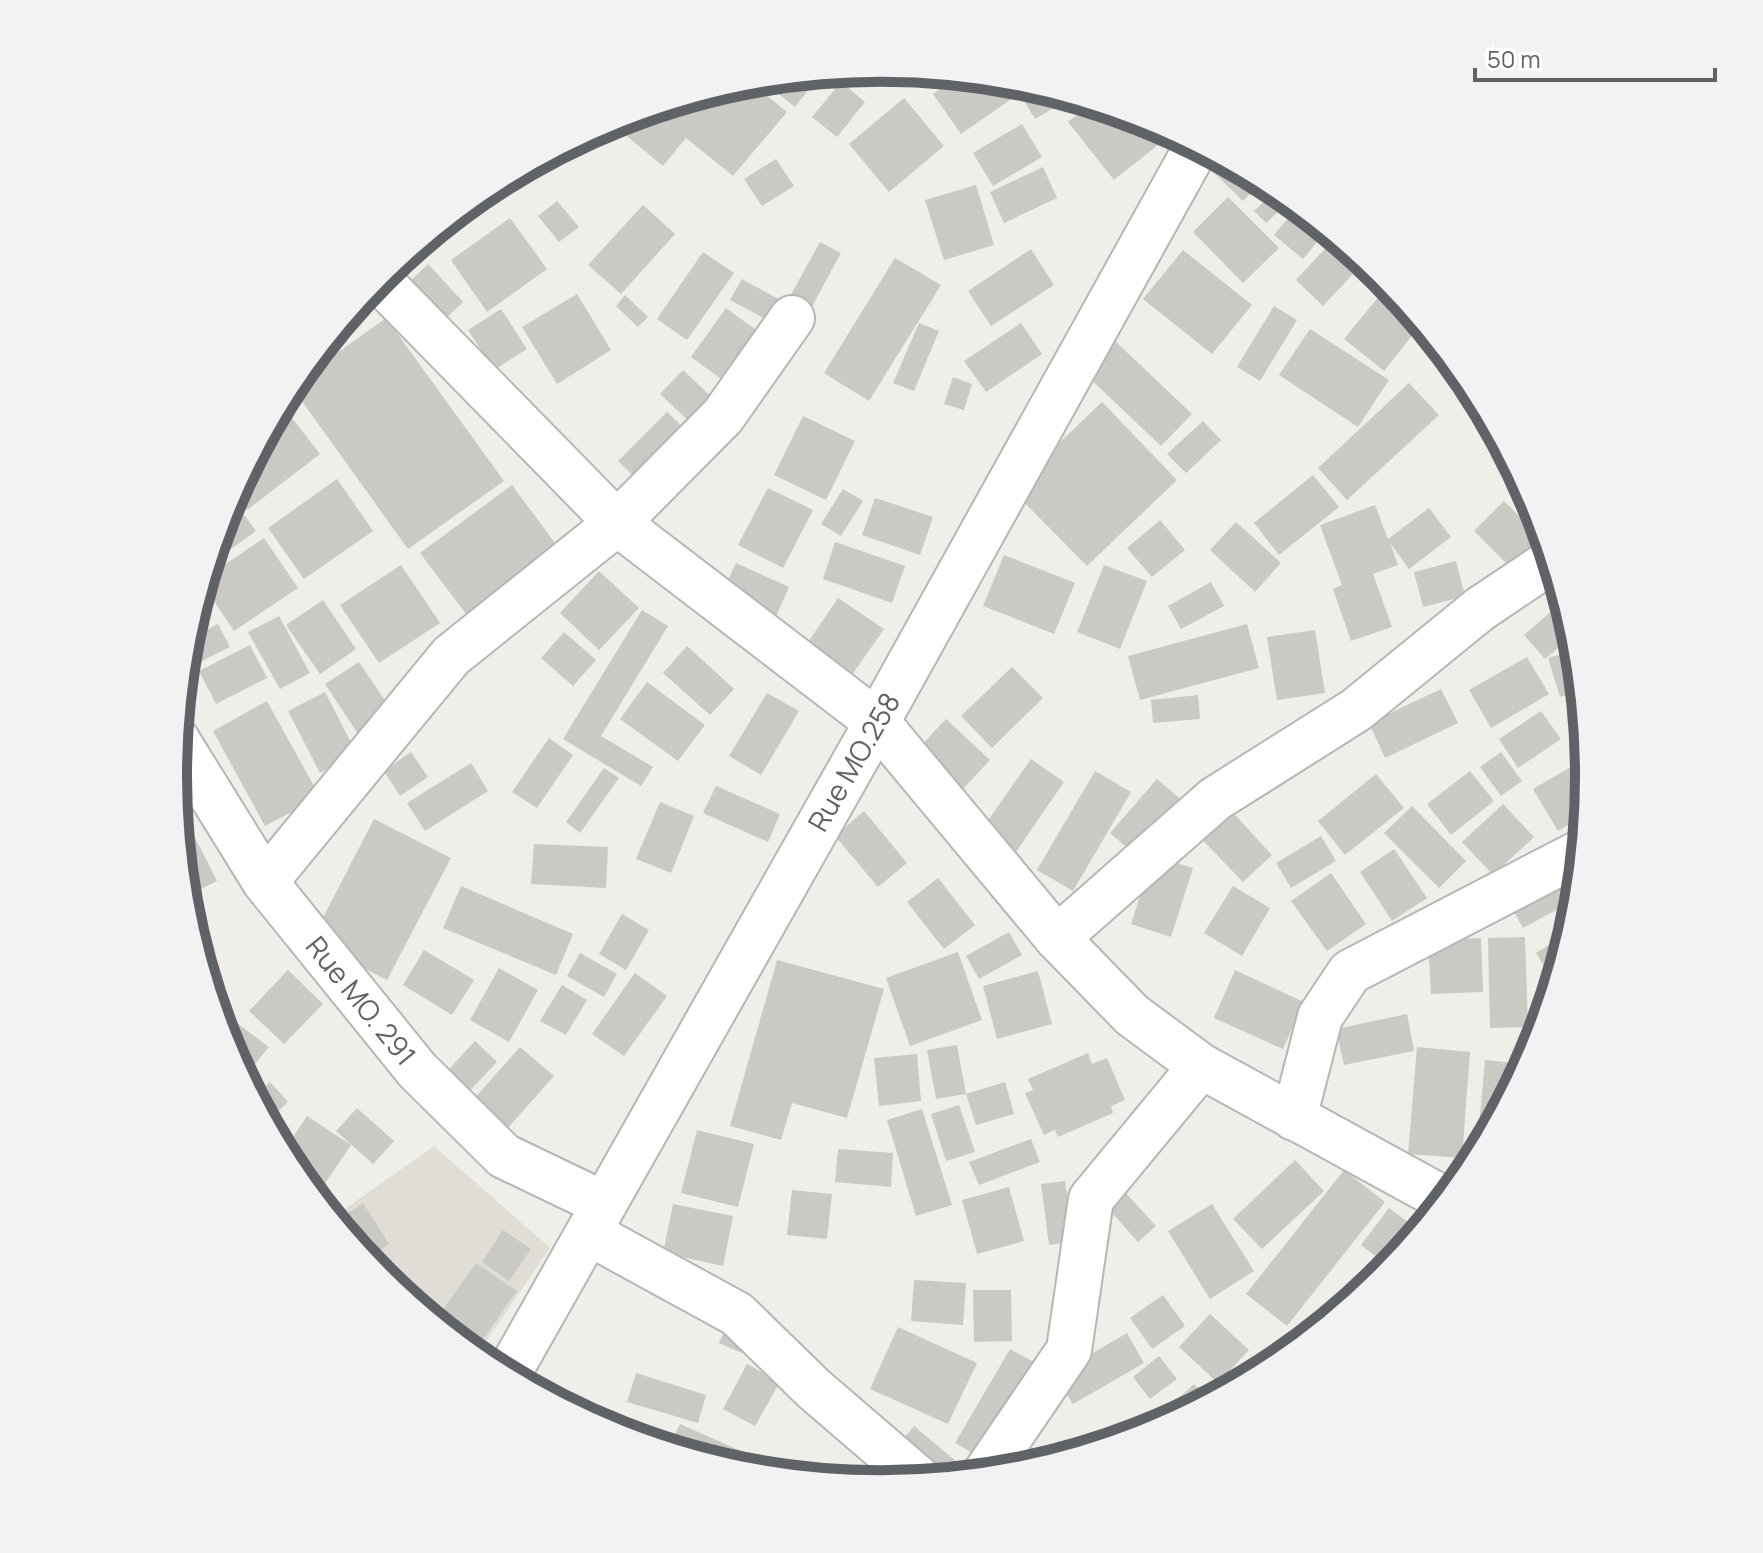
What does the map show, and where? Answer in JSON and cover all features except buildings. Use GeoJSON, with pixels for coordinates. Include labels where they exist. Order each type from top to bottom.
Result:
{"type":"FeatureCollection","features":[{"type":"Feature","properties":{"kind":"street","name":"Rue MO.258"},"geometry":{"type":"LineString","coordinates":[[513,1365],[877,722],[1192,155]]}},
{"type":"Feature","properties":{"kind":"street"},"geometry":{"type":"LineString","coordinates":[[387,288],[617,523],[877,722],[1057,938],[1132,1015],[1201,1066],[1435,1194]]}},
{"type":"Feature","properties":{"kind":"street"},"geometry":{"type":"LineString","coordinates":[[265,882],[451,656],[617,523],[723,416],[792,318]]}},
{"type":"Feature","properties":{"kind":"street"},"geometry":{"type":"LineString","coordinates":[[1057,938],[1215,799],[1356,710],[1480,609],[1543,567]]}},
{"type":"Feature","properties":{"kind":"street","name":"Rue MO. 291"},"geometry":{"type":"LineString","coordinates":[[187,757],[265,882],[417,1070],[504,1156],[737,1314],[814,1389],[909,1470]]}},
{"type":"Feature","properties":{"kind":"street"},"geometry":{"type":"LineString","coordinates":[[1294,1118],[1320,1017],[1350,972],[1571,857]]}},
{"type":"Feature","properties":{"kind":"street"},"geometry":{"type":"LineString","coordinates":[[993,1462],[1069,1350],[1091,1199],[1201,1066]]}},
{"type":"Feature","properties":{"kind":"shaded area"},"geometry":{"type":"Polygon","coordinates":[[[434,1146],[550,1248],[484,1345],[390,1268],[341,1212],[434,1146]]]}}]}
